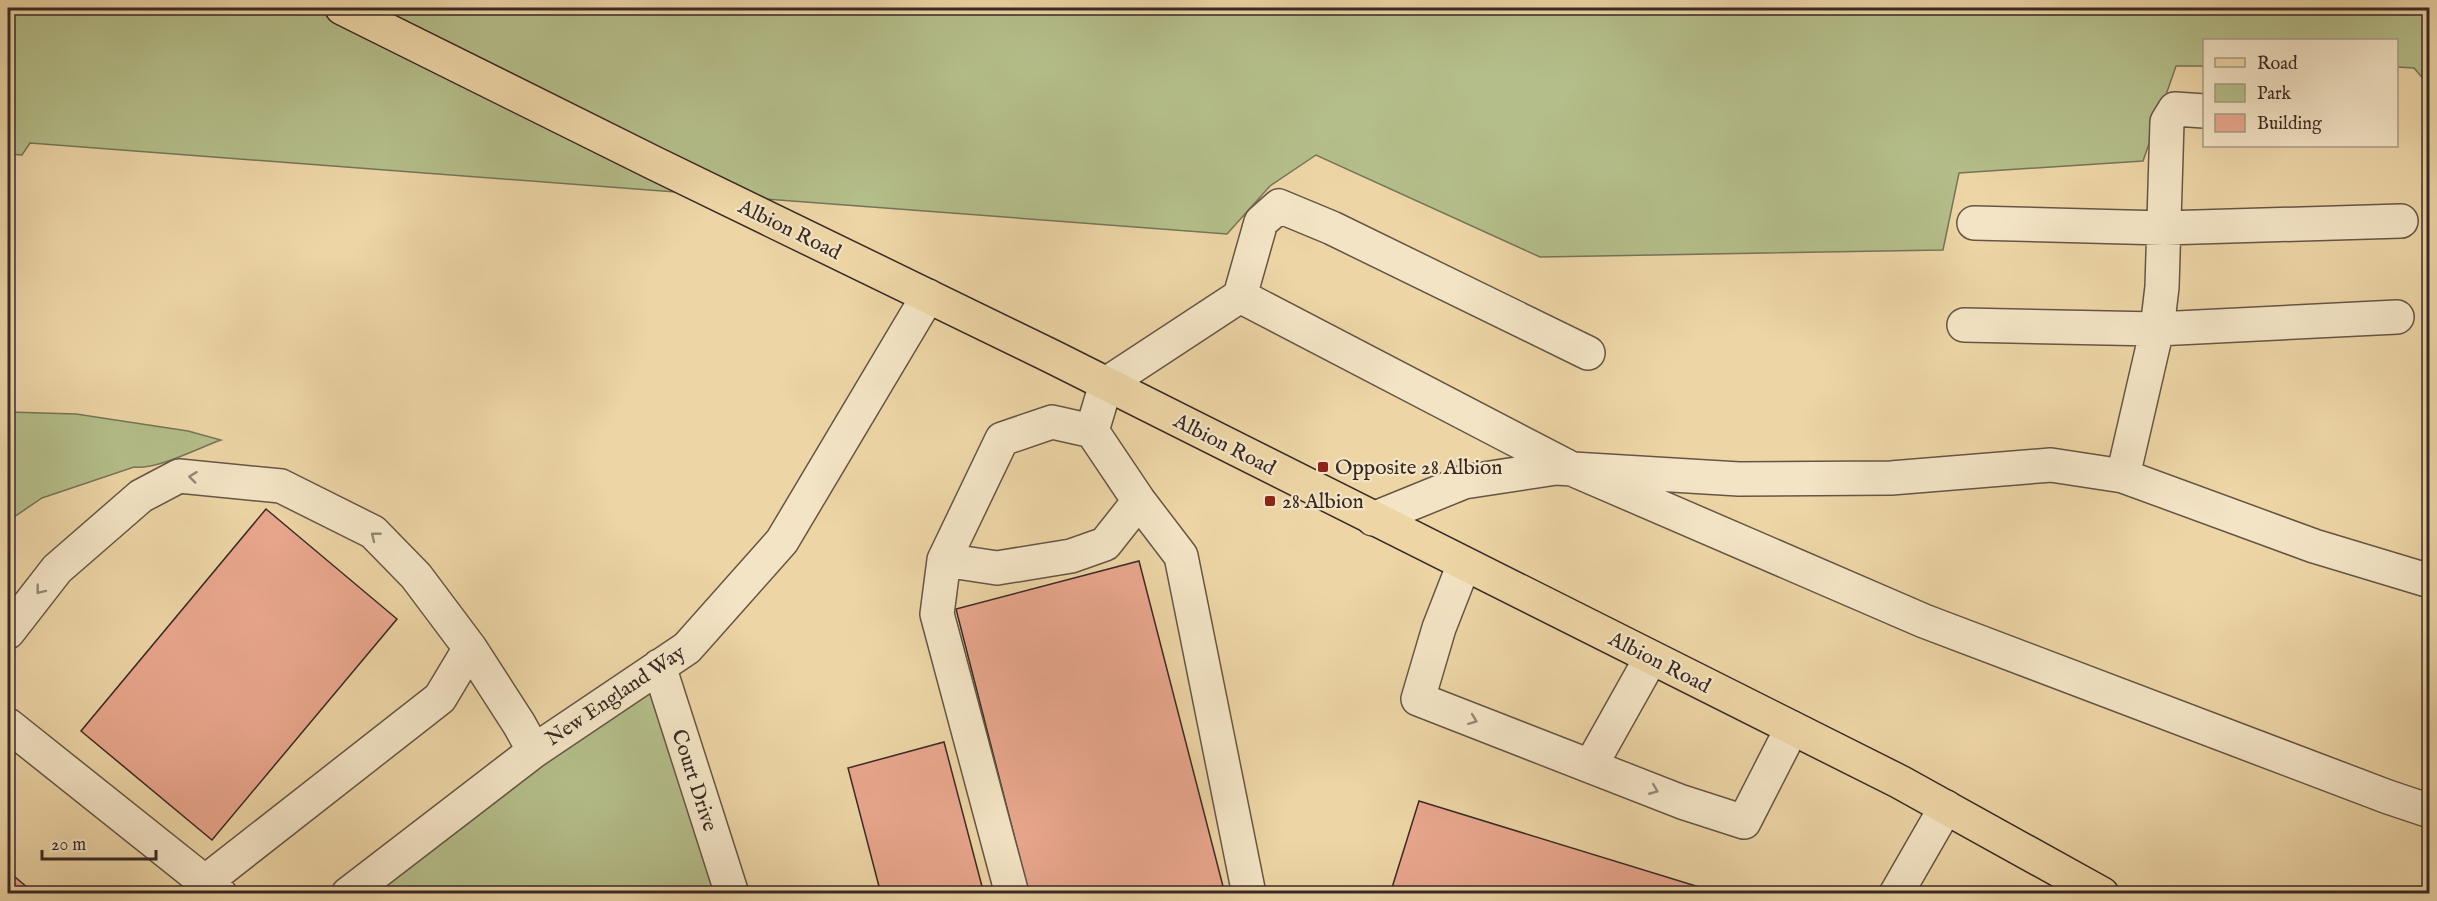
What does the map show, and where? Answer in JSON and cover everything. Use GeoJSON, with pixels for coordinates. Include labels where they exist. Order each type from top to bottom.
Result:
{"type":"FeatureCollection","features":[{"type":"Feature","properties":{"kind":"main road","name":"Albion Road"},"geometry":{"type":"LineString","coordinates":[[342,8],[1106,384],[1900,782],[2102,894]]}},
{"type":"Feature","properties":{"kind":"street"},"geometry":{"type":"LineString","coordinates":[[2123,476],[2157,329],[2162,287],[2167,122],[2175,109],[2203,111]]}},
{"type":"Feature","properties":{"kind":"street"},"geometry":{"type":"LineString","coordinates":[[1092,431],[1106,384],[1240,296],[1261,222],[1279,206],[1342,233],[1588,353]]}},
{"type":"Feature","properties":{"kind":"street"},"geometry":{"type":"LineString","coordinates":[[1974,223],[2164,228],[2401,221]]}},
{"type":"Feature","properties":{"kind":"street","name":"New England Way"},"geometry":{"type":"LineString","coordinates":[[348,894],[534,751],[687,648],[782,541],[928,296]]}},
{"type":"Feature","properties":{"kind":"street"},"geometry":{"type":"LineString","coordinates":[[1240,296],[1572,469],[1924,621],[2388,797],[2430,810]]}},
{"type":"Feature","properties":{"kind":"street"},"geometry":{"type":"LineString","coordinates":[[1964,325],[2157,329],[2397,317]]}},
{"type":"Feature","properties":{"kind":"street"},"geometry":{"type":"LineString","coordinates":[[1012,894],[937,614],[944,560],[1002,439],[1052,422],[1092,431],[1139,501],[1181,556],[1249,894]]}},
{"type":"Feature","properties":{"kind":"street"},"geometry":{"type":"LineString","coordinates":[[1373,519],[1464,482],[1556,468],[1739,479],[1879,478],[2051,465],[2123,476],[2314,546],[2430,581]]}},
{"type":"Feature","properties":{"kind":"street"},"geometry":{"type":"LineString","coordinates":[[8,632],[57,569],[141,496],[179,476],[281,486],[373,532],[417,576],[470,648],[534,751]]}},
{"type":"Feature","properties":{"kind":"street"},"geometry":{"type":"LineString","coordinates":[[944,560],[997,568],[1071,556],[1105,544],[1139,501]]}},
{"type":"Feature","properties":{"kind":"street"},"geometry":{"type":"LineString","coordinates":[[1464,564],[1439,628],[1418,699],[1682,802],[1744,822],[1791,728]]}},
{"type":"Feature","properties":{"kind":"street"},"geometry":{"type":"LineString","coordinates":[[8,725],[213,888],[440,698],[470,648]]}},
{"type":"Feature","properties":{"kind":"street"},"geometry":{"type":"LineString","coordinates":[[1591,765],[1651,658]]}},
{"type":"Feature","properties":{"kind":"street","name":"Court Drive"},"geometry":{"type":"LineString","coordinates":[[659,666],[732,894]]}},
{"type":"Feature","properties":{"kind":"street"},"geometry":{"type":"LineString","coordinates":[[1896,894],[1946,807]]}},
{"type":"Feature","properties":{"kind":"green space"},"geometry":{"type":"Polygon","coordinates":[[[8,8],[2429,8],[2429,265],[2427,83],[2414,68],[2398,67],[2398,39],[2203,39],[2203,66],[2176,66],[2143,161],[1959,173],[1943,250],[1540,257],[1316,155],[1270,186],[1227,234],[30,143],[22,155],[8,154],[8,8]]]}},
{"type":"Feature","properties":{"kind":"green space"},"geometry":{"type":"Polygon","coordinates":[[[8,412],[76,414],[188,431],[221,440],[166,462],[134,467],[42,498],[8,521],[8,412]]]}},
{"type":"Feature","properties":{"kind":"green space"},"geometry":{"type":"Polygon","coordinates":[[[660,669],[735,894],[329,894],[632,684],[660,669]]]}},
{"type":"Feature","properties":{"kind":"building"},"geometry":{"type":"Polygon","coordinates":[[[266,509],[397,619],[212,840],[81,731],[266,509]]]}},
{"type":"Feature","properties":{"kind":"building"},"geometry":{"type":"Polygon","coordinates":[[[1139,561],[1225,894],[1029,894],[956,609],[1139,561]]]}},
{"type":"Feature","properties":{"kind":"building"},"geometry":{"type":"Polygon","coordinates":[[[944,742],[984,894],[881,894],[848,768],[944,742]]]}},
{"type":"Feature","properties":{"kind":"building"},"geometry":{"type":"Polygon","coordinates":[[[1419,801],[1722,894],[1390,894],[1419,801]]]}},
{"type":"Feature","properties":{"kind":"building"},"geometry":{"type":"Polygon","coordinates":[[[8,871],[35,894],[8,894],[8,871]]]}},
{"type":"Feature","properties":{"kind":"place","name":"Opposite 28 Albion"},"geometry":{"type":"Point","coordinates":[1323,467]}},
{"type":"Feature","properties":{"kind":"place","name":"28 Albion"},"geometry":{"type":"Point","coordinates":[1270,501]}}]}
